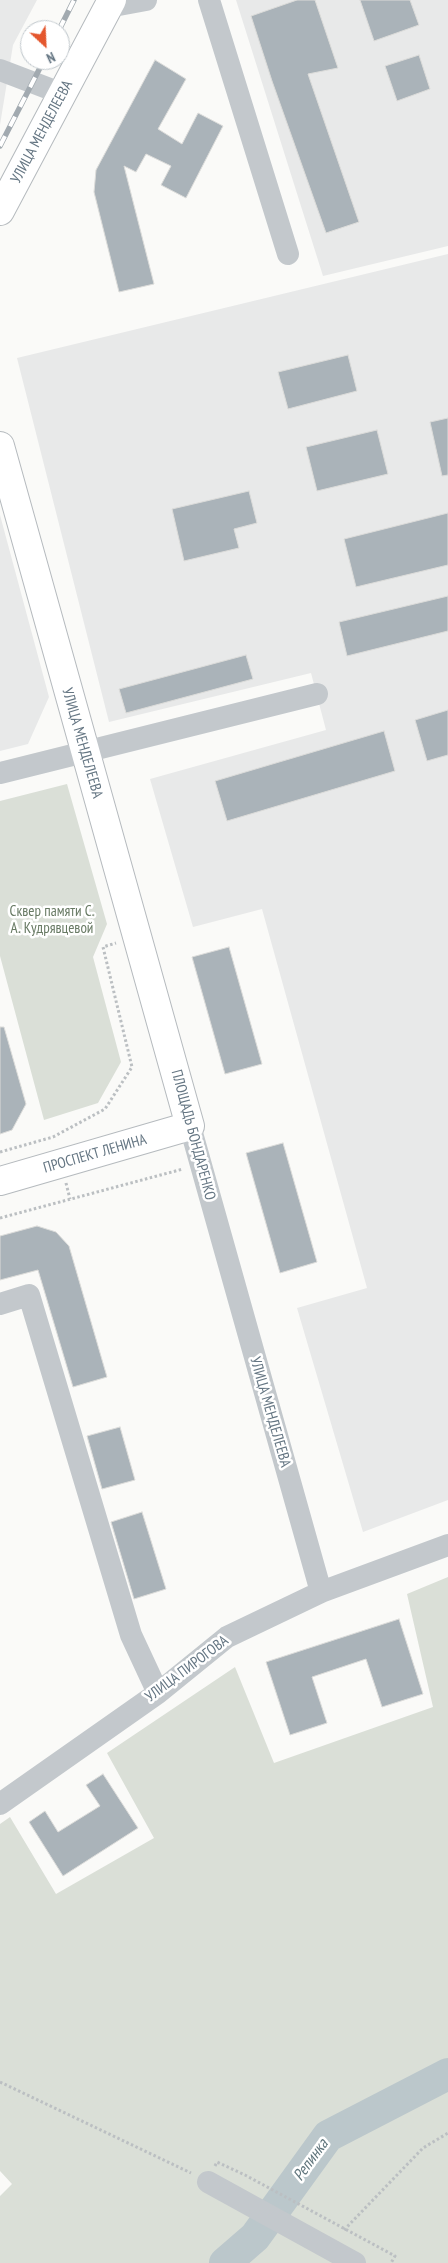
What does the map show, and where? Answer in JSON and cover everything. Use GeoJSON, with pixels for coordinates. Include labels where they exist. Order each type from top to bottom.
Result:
{"type":"FeatureCollection","features":[{"type":"Feature","properties":{"kind":"main road","name":"УЛИЦА МЕНДЕЛЕЕВА"},"geometry":{"type":"LineString","coordinates":[[0,212],[110,3]]}},
{"type":"Feature","properties":{"kind":"main road","name":"УЛИЦА МЕНДЕЛЕЕВА"},"geometry":{"type":"LineString","coordinates":[[0,446],[166,1039]]}},
{"type":"Feature","properties":{"kind":"main road","name":"ПЛОЩАДЬ БОНДАРЕНКО"},"geometry":{"type":"LineString","coordinates":[[166,1039],[190,1126]]}},
{"type":"Feature","properties":{"kind":"main road","name":"ПРОСПЕКТ ЛЕНИНА"},"geometry":{"type":"LineString","coordinates":[[0,1181],[190,1126]]}},
{"type":"Feature","properties":{"kind":"street"},"geometry":{"type":"LineString","coordinates":[[110,3],[146,0]]}},
{"type":"Feature","properties":{"kind":"street"},"geometry":{"type":"LineString","coordinates":[[209,0],[288,254]]}},
{"type":"Feature","properties":{"kind":"street"},"geometry":{"type":"LineString","coordinates":[[0,70],[63,94]]}},
{"type":"Feature","properties":{"kind":"street"},"geometry":{"type":"LineString","coordinates":[[0,773],[317,694]]}},
{"type":"Feature","properties":{"kind":"street","name":"ПЛОЩАДЬ БОНДАРЕНКО"},"geometry":{"type":"LineString","coordinates":[[190,1126],[220,1232]]}},
{"type":"Feature","properties":{"kind":"street","name":"УЛИЦА МЕНДЕЛЕЕВА"},"geometry":{"type":"LineString","coordinates":[[220,1232],[321,1592]]}},
{"type":"Feature","properties":{"kind":"street"},"geometry":{"type":"LineString","coordinates":[[0,1304],[29,1295],[131,1635],[158,1693]]}},
{"type":"Feature","properties":{"kind":"street","name":"УЛИЦА ПИРОГОВА"},"geometry":{"type":"LineString","coordinates":[[0,1804],[158,1693],[228,1637],[321,1592],[448,1545]]}},
{"type":"Feature","properties":{"kind":"street"},"geometry":{"type":"LineString","coordinates":[[208,2182],[355,2263]]}},
{"type":"Feature","properties":{"kind":"path"},"geometry":{"type":"LineString","coordinates":[[0,1152],[53,1137],[105,1109],[132,1067],[103,947],[137,937]]}},
{"type":"Feature","properties":{"kind":"path"},"geometry":{"type":"LineString","coordinates":[[0,1218],[200,1164]]}},
{"type":"Feature","properties":{"kind":"path"},"geometry":{"type":"LineString","coordinates":[[0,2082],[208,2182]]}},
{"type":"Feature","properties":{"kind":"path"},"geometry":{"type":"LineString","coordinates":[[340,2235],[423,2148],[448,2133]]}},
{"type":"Feature","properties":{"kind":"path"},"geometry":{"type":"LineString","coordinates":[[245,2175],[395,2256],[391,2263]]}},
{"type":"Feature","properties":{"kind":"shaded area"},"geometry":{"type":"Polygon","coordinates":[[[0,0],[37,0],[26,20],[20,20],[20,32],[13,45],[0,125],[0,0]]]}},
{"type":"Feature","properties":{"kind":"shaded area"},"geometry":{"type":"Polygon","coordinates":[[[236,0],[448,0],[448,246],[323,276],[236,0]]]}},
{"type":"Feature","properties":{"kind":"shaded area"},"geometry":{"type":"Polygon","coordinates":[[[448,254],[448,1500],[363,1532],[297,1308],[367,1288],[262,909],[193,927],[150,779],[326,730],[311,673],[109,722],[17,358],[448,254]]]}},
{"type":"Feature","properties":{"kind":"shaded area"},"geometry":{"type":"Polygon","coordinates":[[[0,515],[49,697],[28,744],[0,751],[0,515]]]}},
{"type":"Feature","properties":{"kind":"green space","name":"Сквер памяти С. А. Кудрявцевой"},"geometry":{"type":"Polygon","coordinates":[[[67,784],[107,924],[93,957],[121,1062],[98,1103],[44,1120],[0,956],[0,801],[67,784]]]}},
{"type":"Feature","properties":{"kind":"green space"},"geometry":{"type":"Polygon","coordinates":[[[448,1577],[448,2263],[0,2263],[0,2196],[12,2184],[0,2171],[0,1824],[10,1817],[56,1894],[154,1838],[107,1753],[235,1667],[274,1763],[433,1707],[407,1594],[448,1577]]]}},
{"type":"Feature","properties":{"kind":"building"},"geometry":{"type":"Polygon","coordinates":[[[297,0],[315,0],[338,68],[308,74],[359,222],[326,233],[251,16],[297,0]]]}},
{"type":"Feature","properties":{"kind":"building"},"geometry":{"type":"Polygon","coordinates":[[[360,0],[410,0],[419,25],[374,41],[360,0]]]}},
{"type":"Feature","properties":{"kind":"building"},"geometry":{"type":"Polygon","coordinates":[[[419,55],[430,89],[397,101],[385,66],[419,55]]]}},
{"type":"Feature","properties":{"kind":"building"},"geometry":{"type":"Polygon","coordinates":[[[155,60],[186,79],[158,129],[182,144],[198,113],[223,126],[186,198],[161,185],[171,166],[146,154],[136,172],[124,166],[154,284],[119,292],[94,192],[96,170],[155,60]]]}},
{"type":"Feature","properties":{"kind":"building"},"geometry":{"type":"Polygon","coordinates":[[[348,355],[357,391],[288,409],[278,372],[348,355]]]}},
{"type":"Feature","properties":{"kind":"building"},"geometry":{"type":"Polygon","coordinates":[[[448,418],[448,475],[442,476],[430,422],[448,418]]]}},
{"type":"Feature","properties":{"kind":"building"},"geometry":{"type":"Polygon","coordinates":[[[377,430],[388,474],[317,491],[306,447],[377,430]]]}},
{"type":"Feature","properties":{"kind":"building"},"geometry":{"type":"Polygon","coordinates":[[[249,491],[257,523],[234,529],[239,548],[184,561],[172,509],[249,491]]]}},
{"type":"Feature","properties":{"kind":"building"},"geometry":{"type":"Polygon","coordinates":[[[448,513],[448,565],[356,587],[344,539],[448,513]]]}},
{"type":"Feature","properties":{"kind":"building"},"geometry":{"type":"Polygon","coordinates":[[[448,596],[448,631],[347,656],[339,622],[448,596]]]}},
{"type":"Feature","properties":{"kind":"building"},"geometry":{"type":"Polygon","coordinates":[[[246,655],[253,679],[126,713],[119,689],[246,655]]]}},
{"type":"Feature","properties":{"kind":"building"},"geometry":{"type":"Polygon","coordinates":[[[448,710],[448,755],[427,761],[415,720],[448,710]]]}},
{"type":"Feature","properties":{"kind":"building"},"geometry":{"type":"Polygon","coordinates":[[[384,731],[395,771],[227,821],[215,781],[384,731]]]}},
{"type":"Feature","properties":{"kind":"building"},"geometry":{"type":"Polygon","coordinates":[[[229,947],[262,1064],[225,1074],[192,957],[229,947]]]}},
{"type":"Feature","properties":{"kind":"building"},"geometry":{"type":"Polygon","coordinates":[[[0,1027],[4,1027],[26,1104],[12,1130],[0,1134],[0,1027]]]}},
{"type":"Feature","properties":{"kind":"building"},"geometry":{"type":"Polygon","coordinates":[[[283,1143],[317,1262],[280,1273],[246,1153],[283,1143]]]}},
{"type":"Feature","properties":{"kind":"building"},"geometry":{"type":"Polygon","coordinates":[[[37,1226],[56,1232],[69,1246],[107,1377],[73,1387],[38,1270],[0,1280],[0,1236],[37,1226]]]}},
{"type":"Feature","properties":{"kind":"building"},"geometry":{"type":"Polygon","coordinates":[[[120,1427],[135,1480],[102,1489],[87,1436],[120,1427]]]}},
{"type":"Feature","properties":{"kind":"building"},"geometry":{"type":"Polygon","coordinates":[[[142,1512],[166,1589],[134,1599],[111,1522],[142,1512]]]}},
{"type":"Feature","properties":{"kind":"building"},"geometry":{"type":"Polygon","coordinates":[[[399,1619],[423,1694],[382,1707],[366,1659],[312,1677],[327,1723],[290,1735],[266,1662],[399,1619]]]}},
{"type":"Feature","properties":{"kind":"building"},"geometry":{"type":"Polygon","coordinates":[[[103,1774],[138,1828],[63,1876],[29,1822],[45,1811],[58,1832],[100,1806],[86,1785],[103,1774]]]}},
{"type":"Feature","properties":{"kind":"waterway","name":"Репинка"},"geometry":{"type":"LineString","coordinates":[[225,2263],[255,2237],[328,2136],[448,2074]]}},
{"type":"Feature","properties":{"kind":"railway"},"geometry":{"type":"LineString","coordinates":[[64,20],[74,0]]}},
{"type":"Feature","properties":{"kind":"railway"},"geometry":{"type":"LineString","coordinates":[[0,146],[39,70]]}}]}
